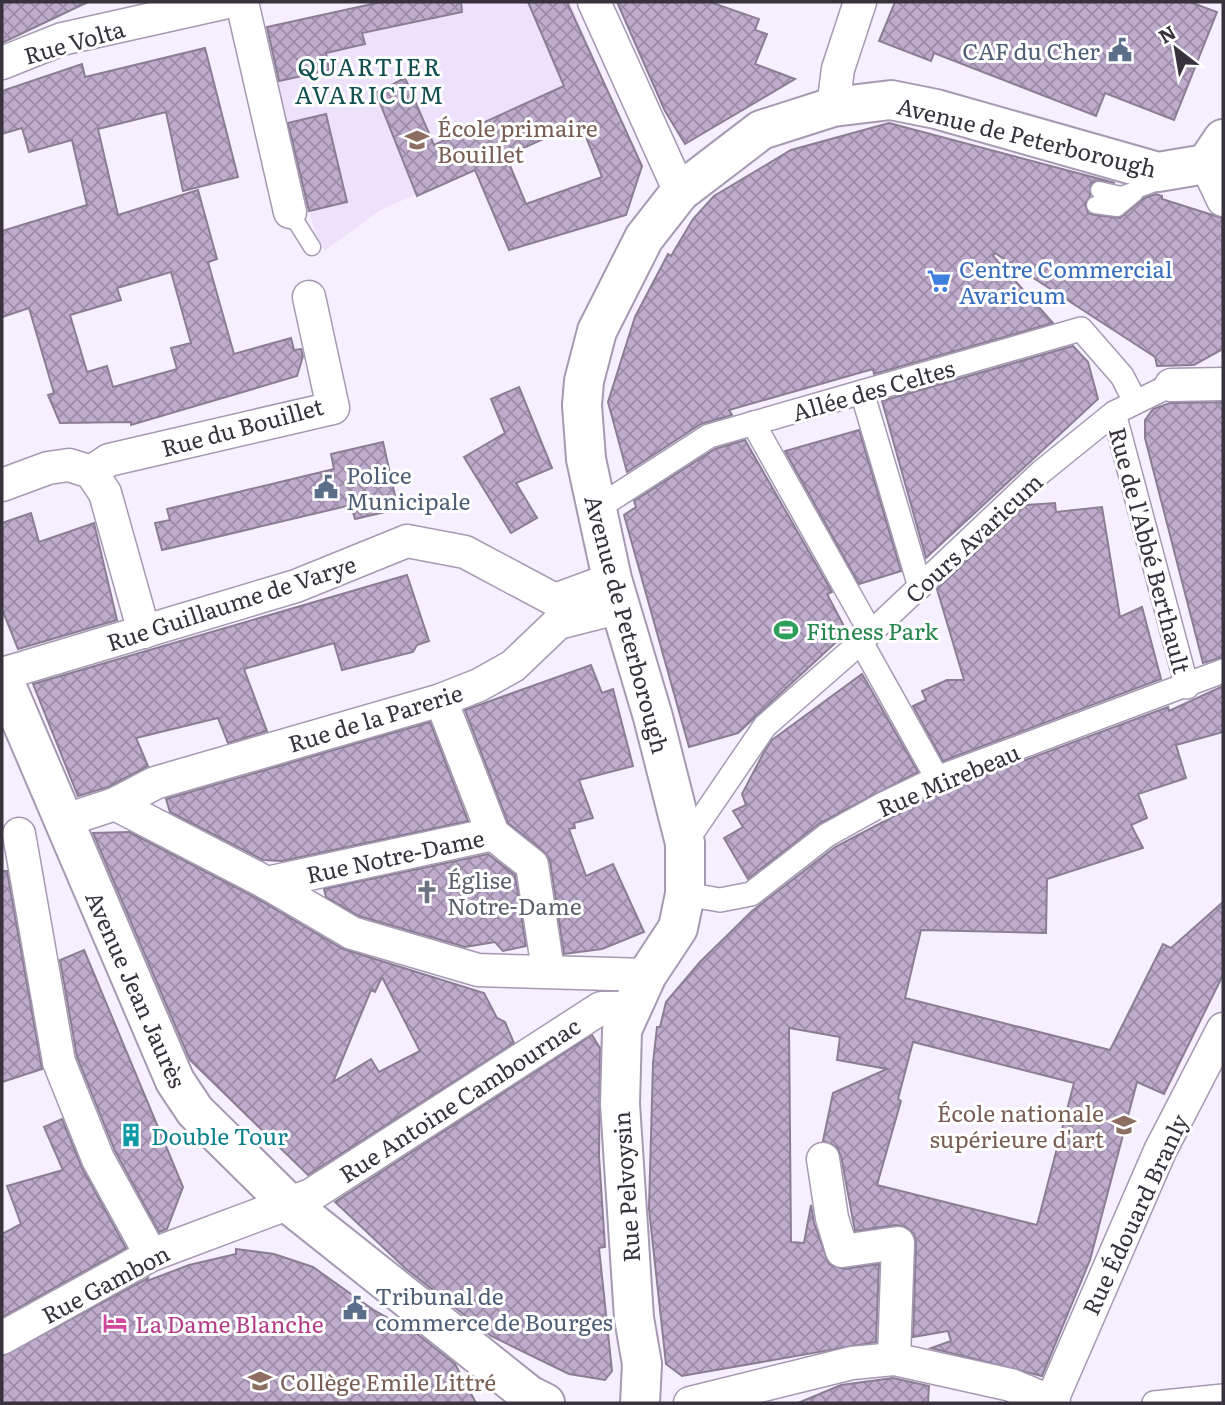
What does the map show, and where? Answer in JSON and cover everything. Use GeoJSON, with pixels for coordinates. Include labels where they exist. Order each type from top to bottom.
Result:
{"type":"FeatureCollection","features":[{"type":"Feature","properties":{"kind":"street","name":"Rue Volta"},"geometry":{"type":"LineString","coordinates":[[2,63],[62,39],[228,2]]}},
{"type":"Feature","properties":{"kind":"street"},"geometry":{"type":"LineString","coordinates":[[242,2],[290,212]]}},
{"type":"Feature","properties":{"kind":"street"},"geometry":{"type":"LineString","coordinates":[[594,2],[680,192]]}},
{"type":"Feature","properties":{"kind":"street"},"geometry":{"type":"LineString","coordinates":[[833,107],[838,69],[860,2]]}},
{"type":"Feature","properties":{"kind":"street","name":"Avenue de Peterborough"},"geometry":{"type":"LineString","coordinates":[[685,843],[616,593],[596,509],[586,459],[582,405],[584,382],[597,331],[644,238],[680,192],[761,130],[833,107],[891,100],[936,109],[1157,172],[1215,152]]}},
{"type":"Feature","properties":{"kind":"street"},"geometry":{"type":"LineString","coordinates":[[1215,152],[1223,200]]}},
{"type":"Feature","properties":{"kind":"street","name":"Rue du Bouillet"},"geometry":{"type":"LineString","coordinates":[[91,472],[109,460],[332,408],[309,297]]}},
{"type":"Feature","properties":{"kind":"street","name":"Allée des Celtes"},"geometry":{"type":"LineString","coordinates":[[596,509],[709,436],[1081,329],[1122,376],[1135,401]]}},
{"type":"Feature","properties":{"kind":"street"},"geometry":{"type":"LineString","coordinates":[[1171,385],[1223,384]]}},
{"type":"Feature","properties":{"kind":"street","name":"Cours Avaricum"},"geometry":{"type":"LineString","coordinates":[[685,843],[765,726],[866,638],[1041,472],[1114,413],[1171,385]]}},
{"type":"Feature","properties":{"kind":"street"},"geometry":{"type":"LineString","coordinates":[[862,392],[920,587]]}},
{"type":"Feature","properties":{"kind":"street","name":"Rue de l'Abbé Berthault"},"geometry":{"type":"LineString","coordinates":[[1114,413],[1187,687]]}},
{"type":"Feature","properties":{"kind":"street"},"geometry":{"type":"LineString","coordinates":[[753,423],[937,778]]}},
{"type":"Feature","properties":{"kind":"street"},"geometry":{"type":"LineString","coordinates":[[2,485],[48,468],[69,464],[91,472],[104,493],[144,632]]}},
{"type":"Feature","properties":{"kind":"street","name":"Rue Guillaume de Varye"},"geometry":{"type":"LineString","coordinates":[[2,675],[296,586],[407,541],[465,552],[555,600],[616,593]]}},
{"type":"Feature","properties":{"kind":"street","name":"Rue de la Parerie"},"geometry":{"type":"LineString","coordinates":[[115,804],[155,783],[441,700],[479,685],[513,666],[558,623],[616,593]]}},
{"type":"Feature","properties":{"kind":"street","name":"Rue Mirebeau"},"geometry":{"type":"LineString","coordinates":[[685,894],[720,900],[751,894],[827,835],[937,778],[1187,687],[1223,671]]}},
{"type":"Feature","properties":{"kind":"street","name":"Avenue Jean Jaurès"},"geometry":{"type":"LineString","coordinates":[[2,675],[175,1081],[195,1111],[289,1204],[535,1401]]}},
{"type":"Feature","properties":{"kind":"street"},"geometry":{"type":"LineString","coordinates":[[441,700],[493,834]]}},
{"type":"Feature","properties":{"kind":"street"},"geometry":{"type":"LineString","coordinates":[[63,821],[115,804]]}},
{"type":"Feature","properties":{"kind":"street","name":"Rue Notre-Dame"},"geometry":{"type":"LineString","coordinates":[[115,804],[267,883],[352,933],[478,970],[548,970],[639,991]]}},
{"type":"Feature","properties":{"kind":"street"},"geometry":{"type":"LineString","coordinates":[[19,834],[59,1062],[98,1158],[151,1255]]}},
{"type":"Feature","properties":{"kind":"street","name":"Rue Notre-Dame"},"geometry":{"type":"LineString","coordinates":[[267,883],[493,834],[532,865],[548,970]]}},
{"type":"Feature","properties":{"kind":"street"},"geometry":{"type":"LineString","coordinates":[[639,991],[678,929],[685,894],[685,843]]}},
{"type":"Feature","properties":{"kind":"street","name":"Rue Antoine Cambournac"},"geometry":{"type":"LineString","coordinates":[[289,1204],[311,1195],[601,1008],[639,991]]}},
{"type":"Feature","properties":{"kind":"street","name":"Rue Pelvoysin"},"geometry":{"type":"LineString","coordinates":[[639,991],[622,1030],[620,1104],[634,1318],[642,1364],[640,1403]]}},
{"type":"Feature","properties":{"kind":"street","name":"Rue Édouard Branly"},"geometry":{"type":"LineString","coordinates":[[1052,1403],[1160,1151],[1223,1029]]}},
{"type":"Feature","properties":{"kind":"street"},"geometry":{"type":"LineString","coordinates":[[823,1159],[832,1218],[842,1251],[898,1243],[894,1359]]}},
{"type":"Feature","properties":{"kind":"street","name":"Rue Gambon"},"geometry":{"type":"LineString","coordinates":[[2,1338],[151,1255],[289,1204]]}},
{"type":"Feature","properties":{"kind":"street"},"geometry":{"type":"LineString","coordinates":[[690,1403],[852,1363],[894,1359],[1011,1385],[1052,1403]]}},
{"type":"Feature","properties":{"kind":"street"},"geometry":{"type":"LineString","coordinates":[[1154,1403],[1223,1396]]}},
{"type":"Feature","properties":{"kind":"lane"},"geometry":{"type":"LineString","coordinates":[[1097,198],[1117,208],[1140,190],[1215,152]]}},
{"type":"Feature","properties":{"kind":"lane"},"geometry":{"type":"LineString","coordinates":[[290,212],[312,247]]}},
{"type":"Feature","properties":{"kind":"shaded area","name":"École primaire Bouillet"},"geometry":{"type":"Polygon","coordinates":[[[381,2],[570,2],[616,109],[382,209],[324,251],[314,229],[263,28],[381,2]]]}},
{"type":"Feature","properties":{"kind":"building"},"geometry":{"type":"Polygon","coordinates":[[[2,2],[88,2],[2,43],[2,2]]]}},
{"type":"Feature","properties":{"kind":"building"},"geometry":{"type":"Polygon","coordinates":[[[381,2],[461,2],[462,12],[362,33],[365,44],[326,53],[329,70],[279,81],[267,27],[381,2]]]}},
{"type":"Feature","properties":{"kind":"building"},"geometry":{"type":"Polygon","coordinates":[[[528,2],[567,2],[642,166],[626,215],[509,250],[475,170],[417,196],[376,93],[405,78],[434,145],[564,86],[528,2]],[[580,122],[506,156],[526,204],[602,177],[580,122]]]}},
{"type":"Feature","properties":{"kind":"building"},"geometry":{"type":"Polygon","coordinates":[[[617,2],[710,2],[759,19],[755,30],[767,34],[755,64],[795,79],[685,144],[665,111],[617,2]]]}},
{"type":"Feature","properties":{"kind":"building","name":"CAF du Cher"},"geometry":{"type":"Polygon","coordinates":[[[895,2],[1190,2],[1217,12],[1174,120],[1105,93],[1096,116],[934,53],[931,61],[879,41],[895,2]]]}},
{"type":"Feature","properties":{"kind":"building"},"geometry":{"type":"Polygon","coordinates":[[[205,48],[238,177],[183,191],[166,112],[98,129],[118,215],[198,190],[217,259],[208,262],[234,354],[291,338],[294,350],[301,349],[303,356],[297,376],[131,425],[131,422],[60,423],[48,395],[54,393],[29,308],[2,317],[2,231],[87,205],[72,140],[29,152],[22,128],[2,134],[2,91],[82,64],[85,77],[205,48]],[[171,272],[117,288],[121,300],[70,315],[87,372],[107,366],[113,387],[177,369],[171,348],[191,343],[171,272]]]}},
{"type":"Feature","properties":{"kind":"building"},"geometry":{"type":"Polygon","coordinates":[[[326,114],[347,202],[309,211],[288,123],[326,114]]]}},
{"type":"Feature","properties":{"kind":"building","name":"Centre Commercial Avaricum"},"geometry":{"type":"Polygon","coordinates":[[[889,123],[1115,183],[1101,180],[1091,183],[1090,196],[1085,204],[1088,213],[1094,215],[1120,218],[1144,198],[1156,194],[1162,196],[1162,199],[1222,218],[1223,349],[1194,365],[1157,366],[1155,357],[995,253],[993,256],[1053,323],[874,374],[873,369],[729,410],[732,415],[701,424],[627,472],[608,402],[635,317],[668,254],[671,256],[693,219],[714,196],[791,150],[889,123]]]}},
{"type":"Feature","properties":{"kind":"building"},"geometry":{"type":"Polygon","coordinates":[[[1073,346],[1088,362],[1098,399],[926,558],[882,401],[1073,346]]]}},
{"type":"Feature","properties":{"kind":"building"},"geometry":{"type":"Polygon","coordinates":[[[519,387],[552,468],[516,483],[537,518],[511,533],[464,457],[505,433],[491,399],[519,387]]]}},
{"type":"Feature","properties":{"kind":"building"},"geometry":{"type":"Polygon","coordinates":[[[1223,402],[1223,657],[1203,663],[1145,438],[1145,420],[1153,409],[1170,403],[1223,402]]]}},
{"type":"Feature","properties":{"kind":"building"},"geometry":{"type":"Polygon","coordinates":[[[859,430],[901,571],[859,584],[785,451],[859,430]]]}},
{"type":"Feature","properties":{"kind":"building"},"geometry":{"type":"Polygon","coordinates":[[[745,440],[832,592],[827,594],[847,632],[738,733],[689,747],[624,515],[636,507],[634,501],[715,449],[745,440]]]}},
{"type":"Feature","properties":{"kind":"building","name":"Police Municipale"},"geometry":{"type":"Polygon","coordinates":[[[383,442],[398,509],[355,519],[351,505],[162,550],[155,523],[170,520],[167,509],[334,469],[331,454],[383,442]]]}},
{"type":"Feature","properties":{"kind":"building"},"geometry":{"type":"Polygon","coordinates":[[[1055,503],[1056,512],[1102,507],[1120,617],[1142,607],[1161,679],[943,761],[913,706],[926,700],[922,691],[947,680],[964,680],[937,589],[1026,505],[1055,503]]]}},
{"type":"Feature","properties":{"kind":"building"},"geometry":{"type":"Polygon","coordinates":[[[31,513],[39,542],[94,523],[117,620],[18,649],[2,609],[2,523],[31,513]]]}},
{"type":"Feature","properties":{"kind":"building"},"geometry":{"type":"Polygon","coordinates":[[[407,575],[429,641],[417,645],[413,652],[342,670],[334,643],[244,669],[267,731],[228,743],[218,718],[136,738],[148,766],[108,787],[78,796],[33,684],[407,575]]]}},
{"type":"Feature","properties":{"kind":"building"},"geometry":{"type":"Polygon","coordinates":[[[591,665],[602,693],[613,689],[633,766],[579,780],[593,818],[574,823],[575,828],[569,829],[586,876],[613,864],[644,932],[602,949],[564,954],[550,861],[543,851],[508,823],[465,710],[591,665]]]}},
{"type":"Feature","properties":{"kind":"building"},"geometry":{"type":"Polygon","coordinates":[[[862,674],[918,772],[820,823],[748,879],[724,838],[743,827],[733,811],[746,805],[742,794],[764,752],[772,740],[862,674]]]}},
{"type":"Feature","properties":{"kind":"building"},"geometry":{"type":"Polygon","coordinates":[[[1223,686],[1223,732],[1176,745],[1186,778],[1138,794],[1147,818],[1131,825],[1143,848],[1047,879],[1046,933],[921,930],[905,998],[1110,1050],[1163,944],[1171,948],[1223,902],[1223,975],[1164,1094],[1137,1082],[1090,1260],[1042,1376],[931,1348],[951,1341],[948,1331],[913,1337],[914,1234],[906,1227],[896,1225],[855,1231],[841,1156],[837,1147],[823,1141],[833,1093],[887,1069],[837,1060],[840,1037],[789,1028],[791,1242],[804,1243],[811,1205],[814,1223],[829,1264],[844,1269],[879,1264],[876,1342],[682,1376],[666,1364],[649,1209],[653,1063],[657,1027],[660,1027],[666,1002],[700,962],[752,911],[835,847],[942,791],[1168,707],[1169,711],[1223,686]],[[913,1042],[898,1099],[901,1101],[877,1185],[1037,1225],[1074,1083],[913,1042]]]}},
{"type":"Feature","properties":{"kind":"building"},"geometry":{"type":"Polygon","coordinates":[[[430,722],[468,821],[282,861],[263,860],[170,812],[166,799],[430,722]]]}},
{"type":"Feature","properties":{"kind":"building"},"geometry":{"type":"Polygon","coordinates":[[[129,832],[258,899],[343,949],[484,993],[497,1018],[505,1022],[514,1043],[308,1175],[190,1060],[93,833],[129,832]],[[382,977],[375,992],[371,990],[333,1082],[371,1059],[379,1072],[420,1051],[382,977]]]}},
{"type":"Feature","properties":{"kind":"building","name":"Église Notre-Dame"},"geometry":{"type":"Polygon","coordinates":[[[488,854],[515,875],[526,946],[503,951],[495,942],[465,947],[359,916],[326,897],[324,889],[488,854]]]}},
{"type":"Feature","properties":{"kind":"building"},"geometry":{"type":"Polygon","coordinates":[[[2,871],[7,871],[42,1069],[2,1082],[2,871]]]}},
{"type":"Feature","properties":{"kind":"building"},"geometry":{"type":"Polygon","coordinates":[[[84,950],[183,1187],[167,1229],[159,1232],[115,1151],[77,1057],[60,960],[84,950]]]}},
{"type":"Feature","properties":{"kind":"building"},"geometry":{"type":"Polygon","coordinates":[[[592,1035],[600,1048],[599,1156],[605,1247],[599,1248],[612,1371],[605,1380],[569,1374],[491,1336],[405,1268],[335,1202],[592,1035]]]}},
{"type":"Feature","properties":{"kind":"building"},"geometry":{"type":"Polygon","coordinates":[[[62,1119],[82,1168],[126,1248],[2,1317],[2,1234],[21,1224],[7,1186],[63,1170],[44,1127],[62,1119]]]}},
{"type":"Feature","properties":{"kind":"building"},"geometry":{"type":"Polygon","coordinates":[[[236,1249],[274,1254],[313,1267],[375,1311],[395,1322],[398,1319],[455,1364],[476,1403],[2,1403],[2,1356],[148,1278],[147,1281],[189,1265],[236,1254],[236,1249]]]}},
{"type":"Feature","properties":{"kind":"building"},"geometry":{"type":"Polygon","coordinates":[[[893,1378],[929,1386],[928,1403],[798,1403],[841,1385],[893,1378]]]}},
{"type":"Feature","properties":{"kind":"place","name":"CAF du Cher"},"geometry":{"type":"Point","coordinates":[1120,50]}},
{"type":"Feature","properties":{"kind":"place","name":"École primaire Bouillet"},"geometry":{"type":"Point","coordinates":[417,140]}},
{"type":"Feature","properties":{"kind":"place","name":"Centre Commercial Avaricum"},"geometry":{"type":"Point","coordinates":[939,281]}},
{"type":"Feature","properties":{"kind":"place","name":"Police Municipale"},"geometry":{"type":"Point","coordinates":[326,487]}},
{"type":"Feature","properties":{"kind":"place","name":"Fitness Park"},"geometry":{"type":"Point","coordinates":[786,630]}},
{"type":"Feature","properties":{"kind":"place","name":"Église Notre-Dame"},"geometry":{"type":"Point","coordinates":[427,892]}},
{"type":"Feature","properties":{"kind":"place","name":"École nationale supérieure d'art"},"geometry":{"type":"Point","coordinates":[1124,1125]}},
{"type":"Feature","properties":{"kind":"place","name":"Double Tour"},"geometry":{"type":"Point","coordinates":[131,1135]}},
{"type":"Feature","properties":{"kind":"place","name":"Tribunal de commerce de Bourges"},"geometry":{"type":"Point","coordinates":[355,1308]}},
{"type":"Feature","properties":{"kind":"place","name":"La Dame Blanche"},"geometry":{"type":"Point","coordinates":[115,1323]}},
{"type":"Feature","properties":{"kind":"place","name":"Collège Emile Littré"},"geometry":{"type":"Point","coordinates":[260,1381]}},
{"type":"Feature","properties":{"kind":"district","name":"QUARTIER AVARICUM"},"geometry":{"type":"Point","coordinates":[370,79]}}]}
